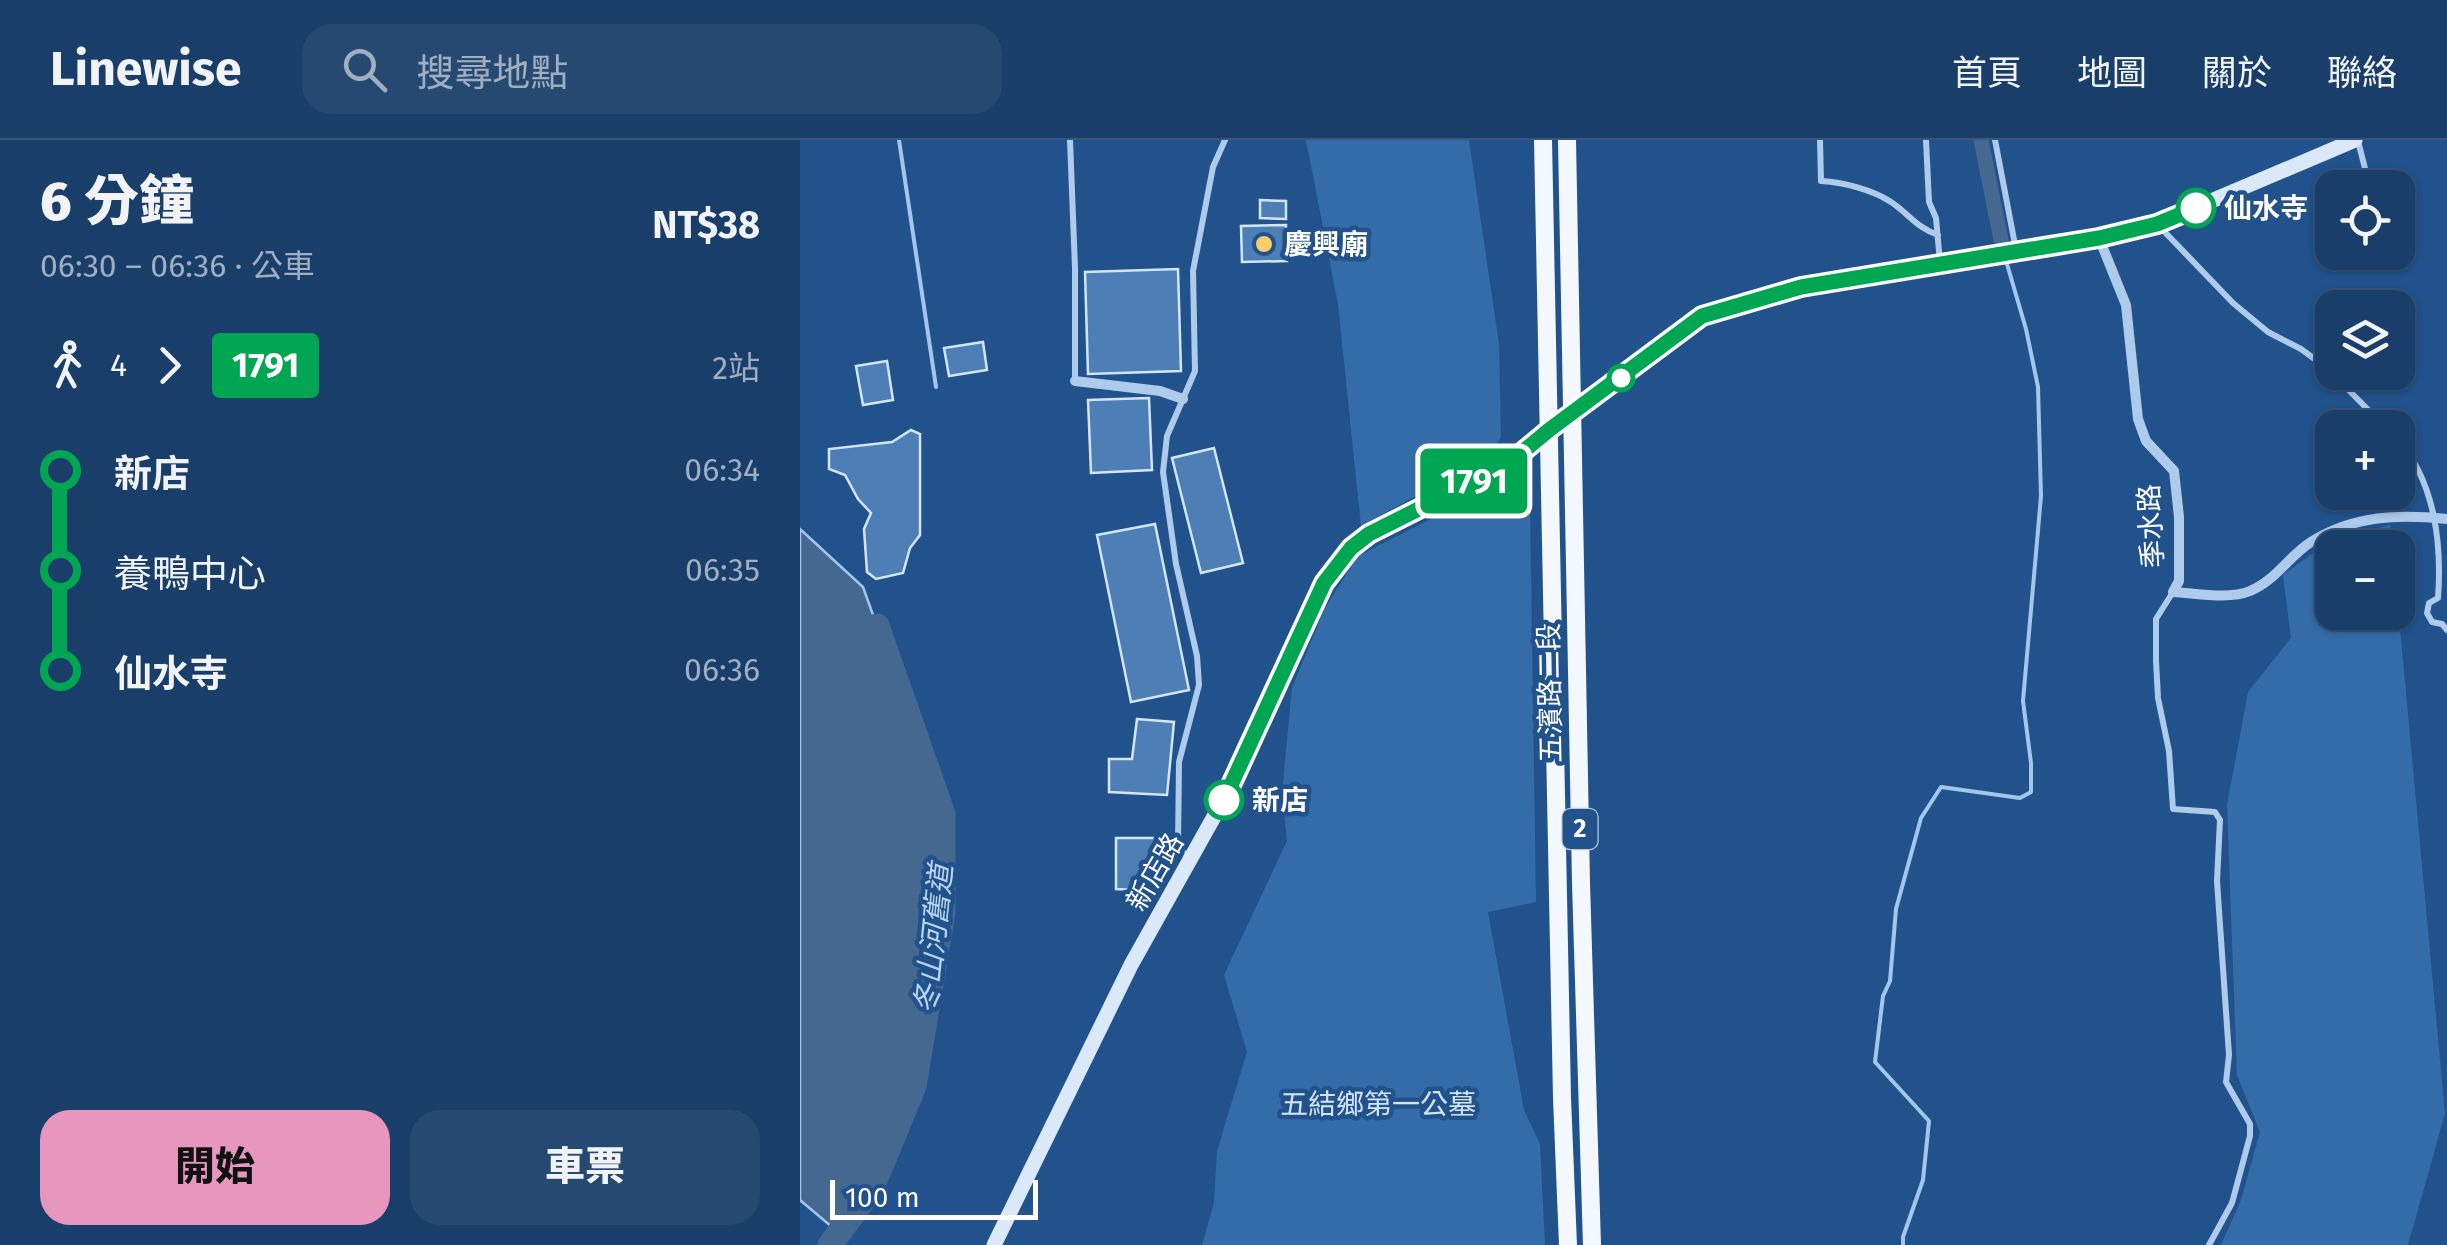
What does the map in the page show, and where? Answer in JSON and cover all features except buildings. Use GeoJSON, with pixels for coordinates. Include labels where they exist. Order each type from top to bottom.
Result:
{"type":"FeatureCollection","features":[{"type":"Feature","properties":{"kind":"main road","name":"五濱路二段"},"geometry":{"type":"LineString","coordinates":[[1543,140],[1568,1245]]}},
{"type":"Feature","properties":{"kind":"main road","name":"五濱路二段"},"geometry":{"type":"LineString","coordinates":[[1568,140],[1586,1132],[1592,1245]]}},
{"type":"Feature","properties":{"kind":"street"},"geometry":{"type":"LineString","coordinates":[[2016,250],[2099,238],[2157,224],[2356,140]]}},
{"type":"Feature","properties":{"kind":"street","name":"季水路"},"geometry":{"type":"LineString","coordinates":[[2099,238],[2126,305],[2138,419],[2146,441],[2174,471],[2179,581],[2172,592]]}},
{"type":"Feature","properties":{"kind":"street","name":"新店路"},"geometry":{"type":"LineString","coordinates":[[994,1245],[1131,965],[1234,780],[1324,583],[1351,548],[1369,534],[1508,464],[1702,316],[1801,287],[2016,250]]}},
{"type":"Feature","properties":{"kind":"street"},"geometry":{"type":"LineString","coordinates":[[1075,381],[1160,391],[1183,399]]}},
{"type":"Feature","properties":{"kind":"street","name":"季水路"},"geometry":{"type":"LineString","coordinates":[[2172,592],[2252,591],[2311,542],[2355,523],[2380,516],[2441,518]]}},
{"type":"Feature","properties":{"kind":"lane"},"geometry":{"type":"LineString","coordinates":[[1070,140],[1076,268],[1075,381]]}},
{"type":"Feature","properties":{"kind":"lane"},"geometry":{"type":"LineString","coordinates":[[1191,862],[1178,846],[1178,762],[1198,686],[1197,656],[1176,564],[1163,472],[1167,436],[1195,371],[1193,271],[1214,167],[1226,140]]}},
{"type":"Feature","properties":{"kind":"lane"},"geometry":{"type":"LineString","coordinates":[[1820,140],[1821,181],[1880,196],[1896,205],[1920,229],[1938,235]]}},
{"type":"Feature","properties":{"kind":"lane"},"geometry":{"type":"LineString","coordinates":[[1926,140],[1929,202],[1936,218],[1940,262]]}},
{"type":"Feature","properties":{"kind":"lane"},"geometry":{"type":"LineString","coordinates":[[1995,140],[2016,250]]}},
{"type":"Feature","properties":{"kind":"lane"},"geometry":{"type":"LineString","coordinates":[[2356,140],[2365,170]]}},
{"type":"Feature","properties":{"kind":"lane"},"geometry":{"type":"LineString","coordinates":[[2157,224],[2233,303],[2268,332],[2302,348],[2368,410]]}},
{"type":"Feature","properties":{"kind":"lane"},"geometry":{"type":"LineString","coordinates":[[2415,464],[2441,518],[2443,598],[2429,603],[2427,613],[2432,622],[2445,626]]}},
{"type":"Feature","properties":{"kind":"lane"},"geometry":{"type":"LineString","coordinates":[[2172,592],[2156,619],[2156,662],[2173,810],[2215,812],[2220,820],[2217,881],[2229,1055],[2226,1082],[2250,1124],[2232,1203],[2209,1245]]}},
{"type":"Feature","properties":{"kind":"green space"},"geometry":{"type":"Polygon","coordinates":[[[1306,140],[1469,140],[1499,344],[1501,437],[1491,455],[1361,526],[1338,304],[1306,140]]]}},
{"type":"Feature","properties":{"kind":"green space","name":"五結鄉第一公墓"},"geometry":{"type":"Polygon","coordinates":[[[1502,483],[1530,502],[1536,902],[1488,912],[1524,1110],[1540,1144],[1545,1245],[1202,1245],[1214,1203],[1217,1151],[1247,1052],[1224,975],[1287,841],[1282,793],[1292,688],[1325,608],[1358,556],[1502,483]]]}},
{"type":"Feature","properties":{"kind":"green space"},"geometry":{"type":"Polygon","coordinates":[[[2315,552],[2315,630],[2400,630],[2445,1114],[2408,1245],[2221,1245],[2241,1200],[2260,1132],[2237,1075],[2227,805],[2248,692],[2291,638],[2283,575],[2315,552]]]}},
{"type":"Feature","properties":{"kind":"water"},"geometry":{"type":"Polygon","coordinates":[[[800,529],[863,587],[938,796],[944,834],[943,912],[936,969],[912,1090],[872,1188],[839,1233],[800,1200],[800,529]]]}},
{"type":"Feature","properties":{"kind":"waterway"},"geometry":{"type":"LineString","coordinates":[[899,140],[936,387]]}},
{"type":"Feature","properties":{"kind":"waterway"},"geometry":{"type":"LineString","coordinates":[[1981,140],[2001,240]]}},
{"type":"Feature","properties":{"kind":"waterway"},"geometry":{"type":"LineString","coordinates":[[1903,1245],[1923,1180],[1929,1121],[1875,1062],[1883,996],[1890,981],[1896,909],[1921,818],[1941,787],[2020,798],[2031,792],[2023,701],[2041,496],[2038,387],[2007,264]]}},
{"type":"Feature","properties":{"kind":"waterway","name":"冬山河舊道"},"geometry":{"type":"LineString","coordinates":[[830,1245],[872,1188],[914,1086],[943,912],[943,814],[877,626]]}},
{"type":"Feature","properties":{"kind":"bus line","name":"1791"},"geometry":{"type":"LineString","coordinates":[[1224,800],[1324,583],[1351,548],[1369,534],[1508,464],[1702,316],[1801,287],[2099,238],[2157,224],[2196,208]]}},
{"type":"Feature","properties":{"kind":"place","name":"仙水寺"},"geometry":{"type":"Point","coordinates":[2196,208]}},
{"type":"Feature","properties":{"kind":"place","name":"慶興廟"},"geometry":{"type":"Point","coordinates":[1264,244]}},
{"type":"Feature","properties":{"kind":"place","name":"新店"},"geometry":{"type":"Point","coordinates":[1224,800]}}]}
